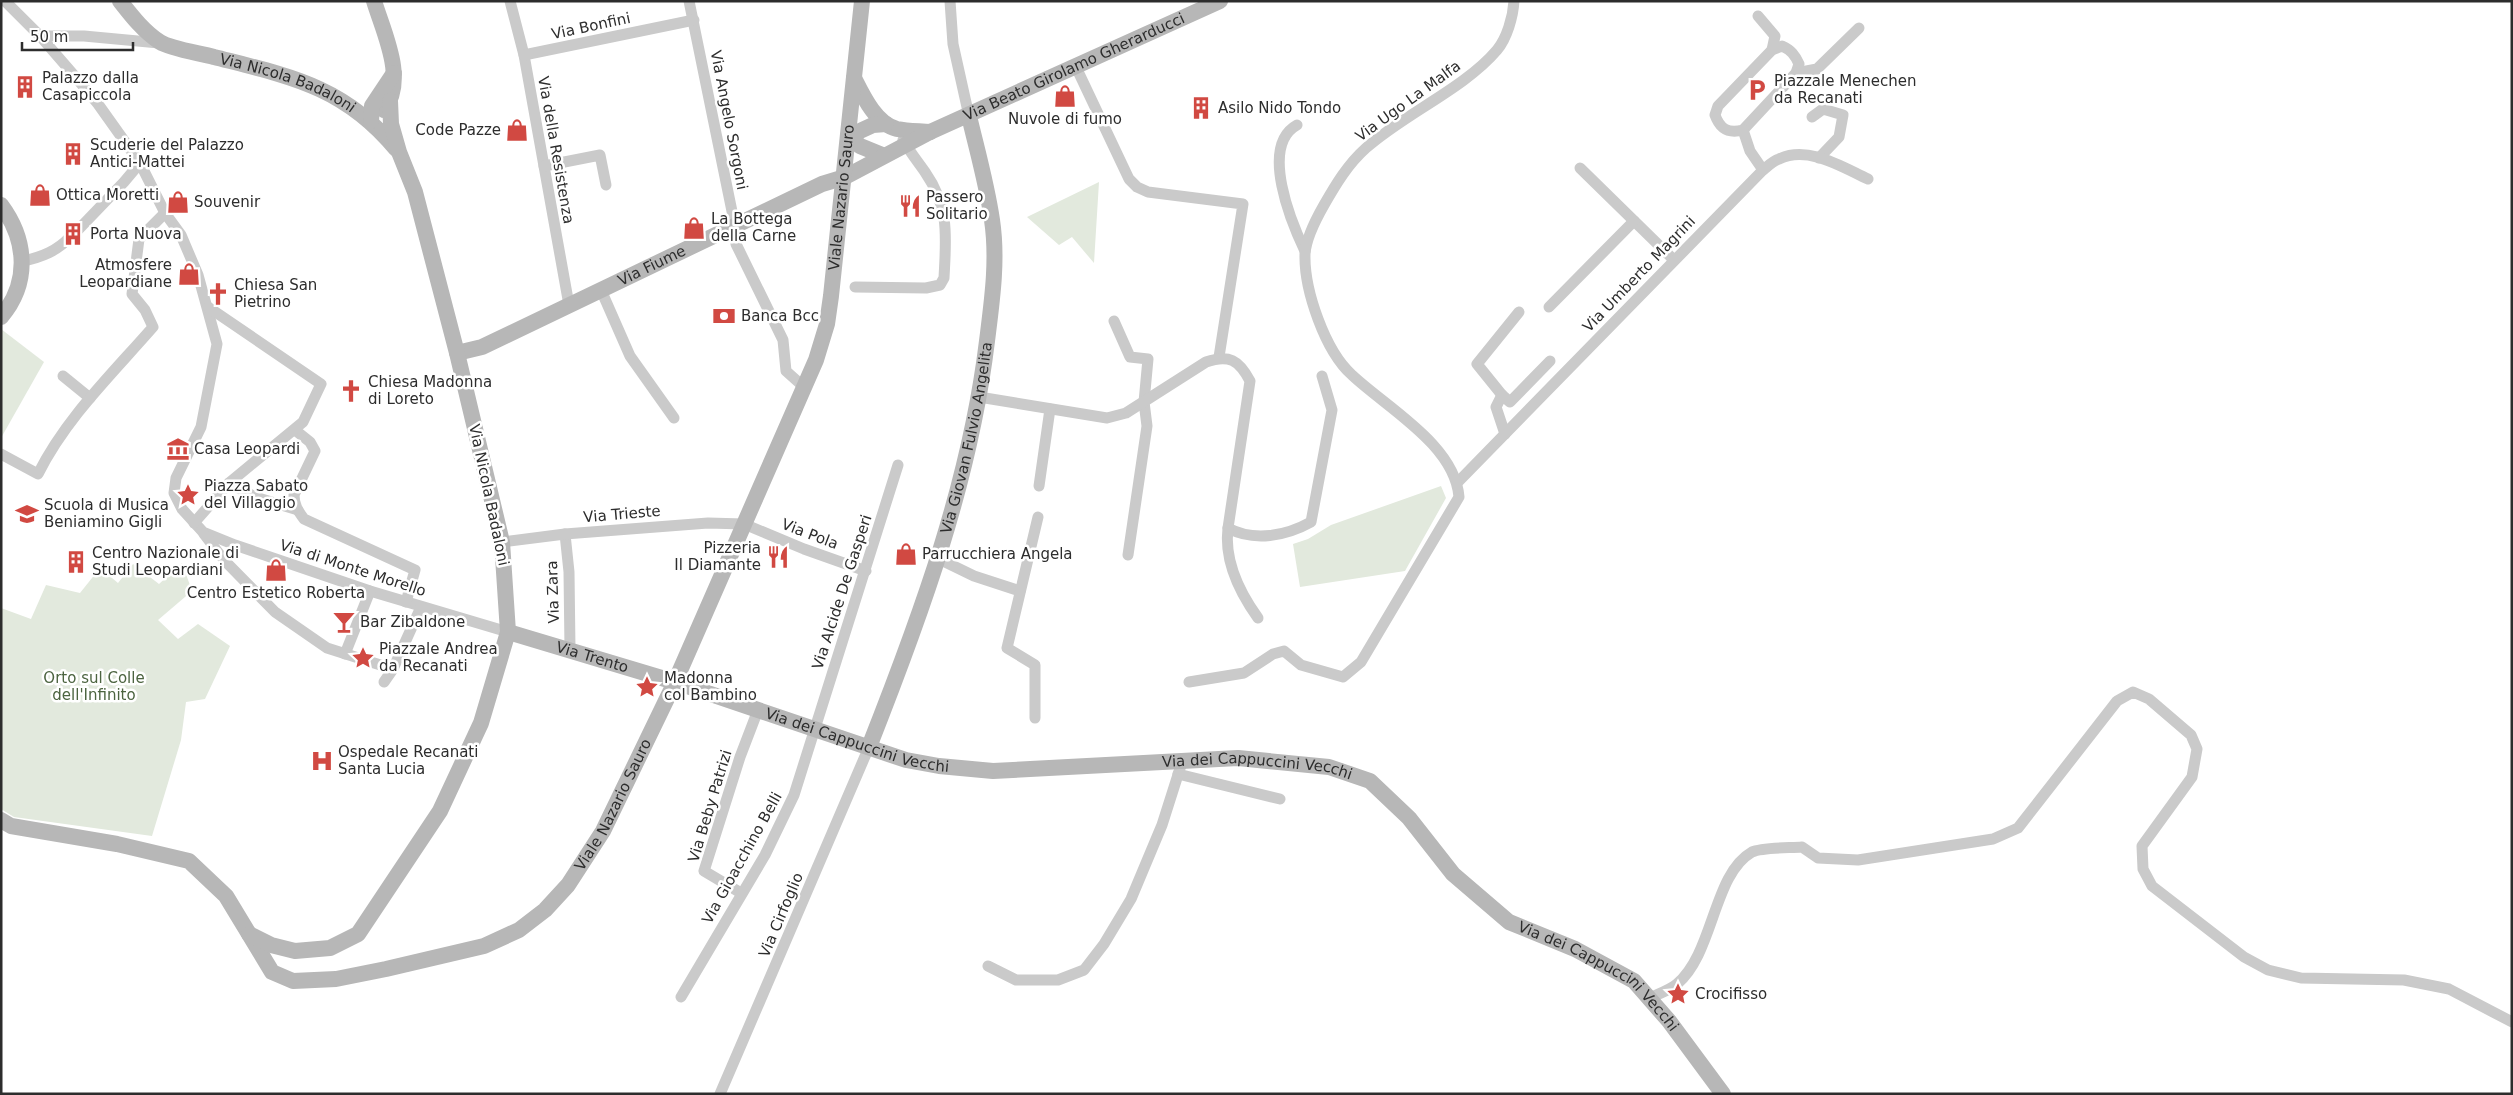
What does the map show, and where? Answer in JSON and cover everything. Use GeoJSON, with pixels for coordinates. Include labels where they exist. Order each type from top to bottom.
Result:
{"type":"FeatureCollection","features":[{"type":"Feature","properties":{"kind":"street"},"geometry":{"type":"LineString","coordinates":[[5,1],[40,36],[98,104],[140,163],[165,214],[181,235],[208,307],[217,344],[201,427],[176,478],[174,493],[182,509],[194,523],[229,482],[295,430],[309,412],[321,384],[208,307]]}},
{"type":"Feature","properties":{"kind":"street"},"geometry":{"type":"LineString","coordinates":[[120,1],[132,16],[161,43]]}},
{"type":"Feature","properties":{"kind":"street"},"geometry":{"type":"LineString","coordinates":[[364,1],[376,8],[392,59],[394,73],[372,106],[371,121]]}},
{"type":"Feature","properties":{"kind":"street","name":"Via della Resistenza"},"geometry":{"type":"LineString","coordinates":[[510,1],[524,56],[569,305]]}},
{"type":"Feature","properties":{"kind":"street","name":"Via Angelo Sorgoni"},"geometry":{"type":"LineString","coordinates":[[689,1],[711,117],[735,226]]}},
{"type":"Feature","properties":{"kind":"street","name":"Viale Nazario Sauro"},"geometry":{"type":"LineString","coordinates":[[1,820],[11,826],[117,844],[189,861],[226,896],[272,972],[293,981],[336,980],[484,946],[519,930],[545,910],[568,885],[598,838],[675,682],[816,360],[827,324],[849,136],[862,1]]}},
{"type":"Feature","properties":{"kind":"street"},"geometry":{"type":"LineString","coordinates":[[950,1],[953,44],[969,116]]}},
{"type":"Feature","properties":{"kind":"street","name":"Via Beato Girolamo Gherarducci"},"geometry":{"type":"LineString","coordinates":[[882,155],[1220,1]]}},
{"type":"Feature","properties":{"kind":"street","name":"Via Ugo La Malfa"},"geometry":{"type":"LineString","coordinates":[[1189,682],[1244,673],[1273,654],[1284,651],[1301,665],[1343,677],[1361,662],[1459,497],[1458,482],[1446,460],[1405,418],[1350,374],[1334,350],[1316,312],[1306,274],[1305,252],[1314,223],[1340,176],[1366,148],[1474,71],[1497,50],[1511,22],[1514,1]]}},
{"type":"Feature","properties":{"kind":"street"},"geometry":{"type":"LineString","coordinates":[[1758,16],[1775,36],[1772,50]]}},
{"type":"Feature","properties":{"kind":"street","name":"Via Bonfini"},"geometry":{"type":"LineString","coordinates":[[524,56],[694,20]]}},
{"type":"Feature","properties":{"kind":"street"},"geometry":{"type":"LineString","coordinates":[[1796,73],[1818,69],[1859,28]]}},
{"type":"Feature","properties":{"kind":"street"},"geometry":{"type":"LineString","coordinates":[[40,36],[84,36],[161,43]]}},
{"type":"Feature","properties":{"kind":"street","name":"Via Nicola Badaloni"},"geometry":{"type":"LineString","coordinates":[[161,43],[313,85],[333,94],[371,121],[398,152]]}},
{"type":"Feature","properties":{"kind":"street"},"geometry":{"type":"LineString","coordinates":[[1782,46],[1789,49],[1796,56],[1800,64],[1796,73],[1742,130],[1734,133],[1725,130],[1718,123],[1715,115],[1718,106],[1772,50],[1782,46]]}},
{"type":"Feature","properties":{"kind":"street"},"geometry":{"type":"LineString","coordinates":[[1076,67],[1129,179],[1136,187],[1148,192],[1242,204],[1219,357]]}},
{"type":"Feature","properties":{"kind":"street","name":"Via Nicola Badaloni"},"geometry":{"type":"LineString","coordinates":[[249,934],[271,945],[295,951],[330,948],[358,934],[440,811],[481,723],[508,632],[502,542],[458,353],[415,192],[398,152],[391,124],[390,101],[394,73]]}},
{"type":"Feature","properties":{"kind":"street"},"geometry":{"type":"LineString","coordinates":[[854,78],[875,112],[891,126],[925,172],[944,210],[946,224],[944,278],[940,285],[926,288],[854,287]]}},
{"type":"Feature","properties":{"kind":"street"},"geometry":{"type":"LineString","coordinates":[[371,121],[390,101]]}},
{"type":"Feature","properties":{"kind":"street"},"geometry":{"type":"LineString","coordinates":[[1812,117],[1824,109],[1842,115],[1839,137],[1819,158]]}},
{"type":"Feature","properties":{"kind":"street","name":"Via Giovan Fulvio Angelita"},"geometry":{"type":"LineString","coordinates":[[869,747],[912,638],[960,487],[979,397],[994,288],[992,221],[969,116]]}},
{"type":"Feature","properties":{"kind":"street"},"geometry":{"type":"LineString","coordinates":[[882,155],[860,146],[849,136],[873,125],[930,132]]}},
{"type":"Feature","properties":{"kind":"street"},"geometry":{"type":"LineString","coordinates":[[1297,125],[1290,130],[1281,150],[1281,173],[1283,197],[1290,221],[1305,252]]}},
{"type":"Feature","properties":{"kind":"street"},"geometry":{"type":"LineString","coordinates":[[1742,130],[1750,151],[1763,170]]}},
{"type":"Feature","properties":{"kind":"street","name":"Via Umberto Magrini"},"geometry":{"type":"LineString","coordinates":[[1458,482],[1763,170],[1779,158],[1798,154],[1819,158],[1868,179]]}},
{"type":"Feature","properties":{"kind":"street"},"geometry":{"type":"LineString","coordinates":[[544,166],[600,155],[606,184]]}},
{"type":"Feature","properties":{"kind":"street","name":"Via Fiume"},"geometry":{"type":"LineString","coordinates":[[458,353],[482,347],[822,184],[844,177],[882,155]]}},
{"type":"Feature","properties":{"kind":"street"},"geometry":{"type":"LineString","coordinates":[[23,261],[41,257],[62,246],[140,163]]}},
{"type":"Feature","properties":{"kind":"street"},"geometry":{"type":"LineString","coordinates":[[1580,168],[1674,260]]}},
{"type":"Feature","properties":{"kind":"street"},"geometry":{"type":"LineString","coordinates":[[1,205],[17,231],[23,261],[16,290],[1,317]]}},
{"type":"Feature","properties":{"kind":"street"},"geometry":{"type":"LineString","coordinates":[[1,454],[38,474],[52,445],[88,400],[154,327],[132,294],[139,239],[165,214]]}},
{"type":"Feature","properties":{"kind":"street"},"geometry":{"type":"LineString","coordinates":[[1549,307],[1634,221]]}},
{"type":"Feature","properties":{"kind":"street"},"geometry":{"type":"LineString","coordinates":[[735,226],[736,244],[783,340],[786,371],[805,388]]}},
{"type":"Feature","properties":{"kind":"street"},"geometry":{"type":"LineString","coordinates":[[600,290],[630,356],[674,418]]}},
{"type":"Feature","properties":{"kind":"street"},"geometry":{"type":"LineString","coordinates":[[1519,312],[1477,364],[1510,402],[1550,361]]}},
{"type":"Feature","properties":{"kind":"street"},"geometry":{"type":"LineString","coordinates":[[1114,322],[1130,357],[1148,359],[1144,402],[1147,426],[1140,486],[1128,555]]}},
{"type":"Feature","properties":{"kind":"street"},"geometry":{"type":"LineString","coordinates":[[979,397],[1106,418],[1126,413],[1206,362],[1219,357],[1232,360],[1243,368],[1250,381],[1228,528],[1228,553],[1236,578],[1258,618]]}},
{"type":"Feature","properties":{"kind":"street"},"geometry":{"type":"LineString","coordinates":[[63,376],[88,400]]}},
{"type":"Feature","properties":{"kind":"street"},"geometry":{"type":"LineString","coordinates":[[1228,528],[1242,535],[1267,535],[1292,533],[1311,522],[1332,410],[1322,376]]}},
{"type":"Feature","properties":{"kind":"street"},"geometry":{"type":"LineString","coordinates":[[1502,395],[1496,407],[1505,434]]}},
{"type":"Feature","properties":{"kind":"street"},"geometry":{"type":"LineString","coordinates":[[1039,486],[1050,409]]}},
{"type":"Feature","properties":{"kind":"street"},"geometry":{"type":"LineString","coordinates":[[295,430],[310,442],[315,451],[294,495],[294,502],[298,510],[304,519],[415,570],[406,602]]}},
{"type":"Feature","properties":{"kind":"street","name":"Via Alcide De Gasperi"},"geometry":{"type":"LineString","coordinates":[[814,727],[866,570],[898,465]]}},
{"type":"Feature","properties":{"kind":"street"},"geometry":{"type":"LineString","coordinates":[[229,482],[255,497],[298,510]]}},
{"type":"Feature","properties":{"kind":"street"},"geometry":{"type":"LineString","coordinates":[[1035,718],[1035,665],[1007,648],[1038,516]]}},
{"type":"Feature","properties":{"kind":"street","name":"Via Trieste"},"geometry":{"type":"LineString","coordinates":[[502,542],[565,534],[708,522],[744,524]]}},
{"type":"Feature","properties":{"kind":"street","name":"Via di Monte Morello"},"geometry":{"type":"LineString","coordinates":[[194,523],[203,532],[235,545],[370,592],[508,632]]}},
{"type":"Feature","properties":{"kind":"street","name":"Via Pola"},"geometry":{"type":"LineString","coordinates":[[744,524],[804,549],[866,570]]}},
{"type":"Feature","properties":{"kind":"street"},"geometry":{"type":"LineString","coordinates":[[203,532],[224,560],[275,612],[327,648],[393,669]]}},
{"type":"Feature","properties":{"kind":"street","name":"Via Zara"},"geometry":{"type":"LineString","coordinates":[[565,534],[569,572],[570,649]]}},
{"type":"Feature","properties":{"kind":"street"},"geometry":{"type":"LineString","coordinates":[[937,558],[974,576],[1020,591]]}},
{"type":"Feature","properties":{"kind":"street"},"geometry":{"type":"LineString","coordinates":[[345,654],[370,592]]}},
{"type":"Feature","properties":{"kind":"street"},"geometry":{"type":"LineString","coordinates":[[384,682],[393,669],[421,607]]}},
{"type":"Feature","properties":{"kind":"street","name":"Via Trento"},"geometry":{"type":"LineString","coordinates":[[508,632],[675,682]]}},
{"type":"Feature","properties":{"kind":"street","name":"Via dei Cappuccini Vecchi"},"geometry":{"type":"LineString","coordinates":[[675,682],[814,727],[906,760],[939,766],[993,771],[1181,767],[1238,758],[1285,761],[1329,767],[1370,781],[1409,818],[1454,874],[1509,922],[1583,954],[1634,981],[1650,998],[1723,1094]]}},
{"type":"Feature","properties":{"kind":"street"},"geometry":{"type":"LineString","coordinates":[[1650,998],[1677,985],[1697,960],[1727,884],[1739,861],[1754,851],[1802,846],[1818,858],[1858,860],[1993,839],[2018,828],[2117,701],[2133,692],[2149,699],[2191,734],[2197,749],[2192,777],[2142,846],[2142,869],[2152,886],[2244,957],[2268,970],[2301,978],[2404,980],[2449,989],[2512,1022]]}},
{"type":"Feature","properties":{"kind":"street","name":"Via Beby Patrizi"},"geometry":{"type":"LineString","coordinates":[[741,893],[704,871],[740,757],[758,710]]}},
{"type":"Feature","properties":{"kind":"street","name":"Via Gioacchino Belli"},"geometry":{"type":"LineString","coordinates":[[681,997],[785,818],[794,795],[814,727]]}},
{"type":"Feature","properties":{"kind":"street","name":"Via Cirfoglio"},"geometry":{"type":"LineString","coordinates":[[720,1094],[869,747]]}},
{"type":"Feature","properties":{"kind":"street"},"geometry":{"type":"LineString","coordinates":[[988,966],[1016,980],[1058,980],[1084,970],[1104,944],[1131,899],[1162,825],[1181,767],[1280,799]]}},
{"type":"Feature","properties":{"kind":"green space"},"geometry":{"type":"Polygon","coordinates":[[[1099,182],[1094,263],[1072,237],[1059,245],[1027,217],[1099,182]]]}},
{"type":"Feature","properties":{"kind":"green space"},"geometry":{"type":"Polygon","coordinates":[[[1,329],[44,362],[1,438],[1,329]]]}},
{"type":"Feature","properties":{"kind":"green space"},"geometry":{"type":"Polygon","coordinates":[[[1441,486],[1446,498],[1405,571],[1300,587],[1293,544],[1308,539],[1331,525],[1441,486]]]}},
{"type":"Feature","properties":{"kind":"green space","name":"Orto sul Colle dell'Infinito"},"geometry":{"type":"Polygon","coordinates":[[[182,563],[192,591],[158,620],[178,639],[198,624],[230,646],[205,699],[186,702],[181,740],[152,836],[14,817],[1,809],[1,608],[31,619],[46,585],[80,593],[100,568],[118,583],[133,564],[159,584],[182,563]]]}},
{"type":"Feature","properties":{"kind":"place","name":"Palazzo dalla Casapiccola"},"geometry":{"type":"Point","coordinates":[25,87]}},
{"type":"Feature","properties":{"kind":"place","name":"Piazzale Menechen da Recanati"},"geometry":{"type":"Point","coordinates":[1757,90]}},
{"type":"Feature","properties":{"kind":"place","name":"Nuvole di fumo"},"geometry":{"type":"Point","coordinates":[1065,96]}},
{"type":"Feature","properties":{"kind":"place","name":"Asilo Nido Tondo"},"geometry":{"type":"Point","coordinates":[1201,108]}},
{"type":"Feature","properties":{"kind":"place","name":"Code Pazze"},"geometry":{"type":"Point","coordinates":[517,130]}},
{"type":"Feature","properties":{"kind":"place","name":"Scuderie del Palazzo Antici-Mattei"},"geometry":{"type":"Point","coordinates":[73,154]}},
{"type":"Feature","properties":{"kind":"place","name":"Ottica Moretti"},"geometry":{"type":"Point","coordinates":[40,195]}},
{"type":"Feature","properties":{"kind":"place","name":"Souvenir"},"geometry":{"type":"Point","coordinates":[178,202]}},
{"type":"Feature","properties":{"kind":"place","name":"Passero Solitario"},"geometry":{"type":"Point","coordinates":[910,206]}},
{"type":"Feature","properties":{"kind":"place","name":"La Bottega della Carne"},"geometry":{"type":"Point","coordinates":[694,228]}},
{"type":"Feature","properties":{"kind":"place","name":"Porta Nuova"},"geometry":{"type":"Point","coordinates":[73,234]}},
{"type":"Feature","properties":{"kind":"place","name":"Atmosfere Leopardiane"},"geometry":{"type":"Point","coordinates":[189,274]}},
{"type":"Feature","properties":{"kind":"place","name":"Chiesa San Pietrino"},"geometry":{"type":"Point","coordinates":[218,294]}},
{"type":"Feature","properties":{"kind":"place","name":"Banca Bcc"},"geometry":{"type":"Point","coordinates":[724,316]}},
{"type":"Feature","properties":{"kind":"place","name":"Chiesa Madonna di Loreto"},"geometry":{"type":"Point","coordinates":[351,391]}},
{"type":"Feature","properties":{"kind":"place","name":"Casa Leopardi"},"geometry":{"type":"Point","coordinates":[178,449]}},
{"type":"Feature","properties":{"kind":"place","name":"Piazza Sabato del Villaggio"},"geometry":{"type":"Point","coordinates":[188,495]}},
{"type":"Feature","properties":{"kind":"place","name":"Scuola di Musica Beniamino Gigli"},"geometry":{"type":"Point","coordinates":[27,514]}},
{"type":"Feature","properties":{"kind":"place","name":"Parrucchiera Angela"},"geometry":{"type":"Point","coordinates":[906,554]}},
{"type":"Feature","properties":{"kind":"place","name":"Pizzeria Il Diamante"},"geometry":{"type":"Point","coordinates":[778,557]}},
{"type":"Feature","properties":{"kind":"place","name":"Centro Nazionale di Studi Leopardiani"},"geometry":{"type":"Point","coordinates":[76,562]}},
{"type":"Feature","properties":{"kind":"place","name":"Centro Estetico Roberta"},"geometry":{"type":"Point","coordinates":[276,570]}},
{"type":"Feature","properties":{"kind":"place","name":"Bar Zibaldone"},"geometry":{"type":"Point","coordinates":[344,622]}},
{"type":"Feature","properties":{"kind":"place","name":"Piazzale Andrea da Recanati"},"geometry":{"type":"Point","coordinates":[363,658]}},
{"type":"Feature","properties":{"kind":"place","name":"Madonna col Bambino"},"geometry":{"type":"Point","coordinates":[647,687]}},
{"type":"Feature","properties":{"kind":"place","name":"Ospedale Recanati Santa Lucia"},"geometry":{"type":"Point","coordinates":[322,761]}},
{"type":"Feature","properties":{"kind":"place","name":"Crocifisso"},"geometry":{"type":"Point","coordinates":[1678,994]}}]}
